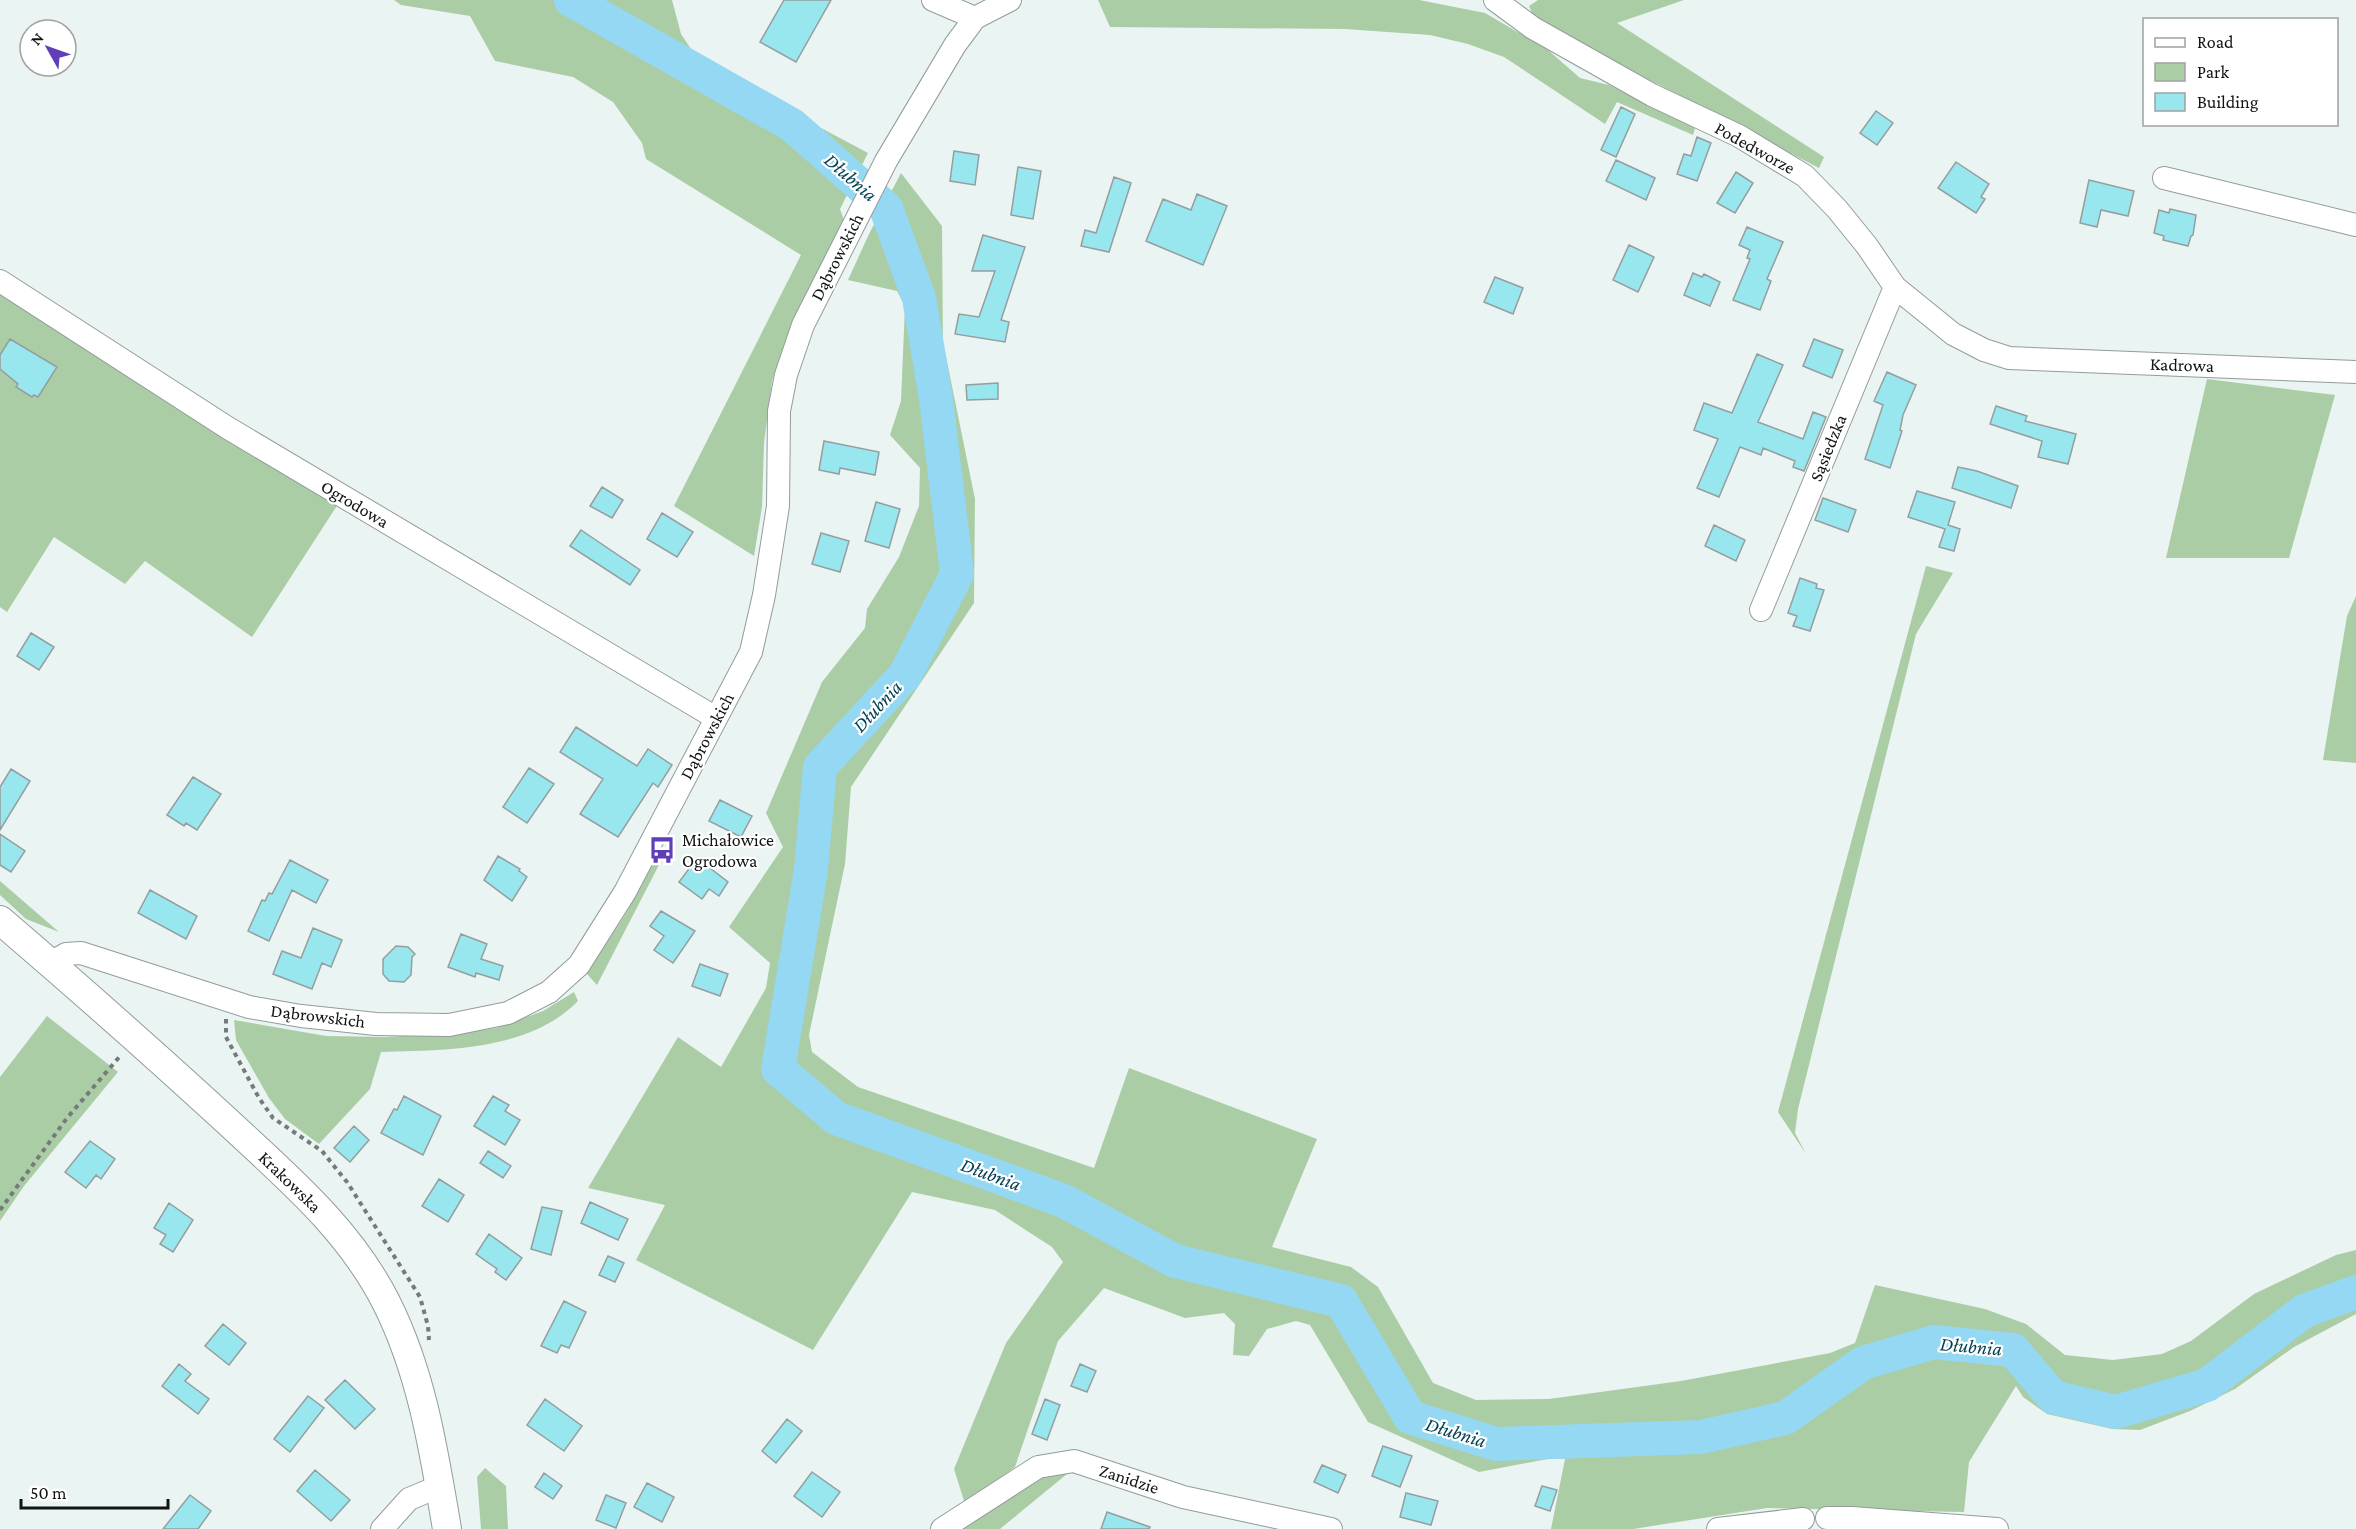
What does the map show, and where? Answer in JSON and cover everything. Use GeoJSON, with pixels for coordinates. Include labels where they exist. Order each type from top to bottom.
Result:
{"type":"FeatureCollection","features":[{"type":"Feature","properties":{"kind":"main road","name":"Krakowska"},"geometry":{"type":"LineString","coordinates":[[0,920],[297,1186],[333,1223],[378,1286],[411,1360],[426,1411],[447,1529]]}},
{"type":"Feature","properties":{"kind":"street"},"geometry":{"type":"LineString","coordinates":[[933,0],[975,18]]}},
{"type":"Feature","properties":{"kind":"street","name":"Dąbrowskich"},"geometry":{"type":"LineString","coordinates":[[50,963],[66,954],[81,953],[249,1007],[301,1016],[376,1024],[449,1025],[508,1012],[549,992],[579,964],[625,892],[751,652],[764,595],[778,506],[779,411],[786,375],[803,325],[886,161],[955,45],[975,18],[1010,0]]}},
{"type":"Feature","properties":{"kind":"street","name":"Podedworze"},"geometry":{"type":"LineString","coordinates":[[1495,0],[1533,28],[1652,95],[1739,136],[1785,162],[1805,176],[1837,209],[1867,246],[1895,287],[1953,334],[1984,350],[2009,358]]}},
{"type":"Feature","properties":{"kind":"street"},"geometry":{"type":"LineString","coordinates":[[2164,178],[2356,225]]}},
{"type":"Feature","properties":{"kind":"street","name":"Ogrodowa"},"geometry":{"type":"LineString","coordinates":[[0,280],[228,428],[716,718]]}},
{"type":"Feature","properties":{"kind":"street","name":"Sąsiedzka"},"geometry":{"type":"LineString","coordinates":[[1761,610],[1895,287]]}},
{"type":"Feature","properties":{"kind":"street","name":"Kadrowa"},"geometry":{"type":"LineString","coordinates":[[2009,358],[2356,372]]}},
{"type":"Feature","properties":{"kind":"street","name":"Zanidzie"},"geometry":{"type":"LineString","coordinates":[[942,1529],[1038,1467],[1074,1461],[1183,1497],[1331,1529]]}},
{"type":"Feature","properties":{"kind":"street"},"geometry":{"type":"LineString","coordinates":[[382,1529],[409,1499],[440,1486]]}},
{"type":"Feature","properties":{"kind":"street"},"geometry":{"type":"LineString","coordinates":[[1827,1518],[1997,1529]]}},
{"type":"Feature","properties":{"kind":"street"},"geometry":{"type":"LineString","coordinates":[[1718,1529],[1803,1519]]}},
{"type":"Feature","properties":{"kind":"path"},"geometry":{"type":"LineString","coordinates":[[229,1001],[225,1023],[226,1037],[259,1098],[273,1118],[322,1151],[347,1182],[420,1298],[428,1326],[429,1342],[411,1360]]}},
{"type":"Feature","properties":{"kind":"path"},"geometry":{"type":"LineString","coordinates":[[0,1210],[67,1119],[135,1039]]}},
{"type":"Feature","properties":{"kind":"green space"},"geometry":{"type":"Polygon","coordinates":[[[394,0],[672,0],[681,34],[701,64],[868,153],[840,209],[844,220],[795,316],[772,381],[764,443],[762,507],[754,556],[674,506],[801,255],[646,159],[642,143],[613,102],[573,77],[495,61],[470,16],[401,5],[394,0]]]}},
{"type":"Feature","properties":{"kind":"green space"},"geometry":{"type":"Polygon","coordinates":[[[1098,0],[1419,0],[1485,13],[1548,50],[1580,78],[1609,85],[1695,128],[1693,135],[1617,102],[1605,124],[1504,57],[1468,44],[1430,35],[1345,29],[1110,27],[1098,0]]]}},
{"type":"Feature","properties":{"kind":"green space"},"geometry":{"type":"Polygon","coordinates":[[[1538,0],[1684,0],[1617,23],[1824,157],[1819,168],[1577,42],[1533,15],[1529,6],[1538,0]]]}},
{"type":"Feature","properties":{"kind":"green space"},"geometry":{"type":"Polygon","coordinates":[[[901,173],[942,226],[943,342],[975,499],[974,603],[851,787],[845,864],[809,1035],[812,1052],[858,1087],[1094,1168],[1129,1068],[1317,1139],[1272,1247],[1351,1267],[1378,1287],[1433,1383],[1476,1400],[1549,1399],[1681,1381],[1830,1353],[1855,1343],[1875,1285],[1985,1309],[2026,1324],[2065,1355],[2113,1360],[2162,1354],[2191,1341],[2254,1294],[2336,1255],[2356,1250],[2356,1314],[2294,1347],[2235,1389],[2190,1411],[2140,1430],[2112,1429],[2047,1414],[2023,1397],[2016,1386],[1969,1462],[1964,1512],[1767,1508],[1633,1529],[1551,1529],[1565,1459],[1553,1458],[1479,1472],[1368,1422],[1310,1325],[1296,1321],[1267,1329],[1249,1356],[1233,1355],[1235,1324],[1224,1313],[1185,1318],[1104,1288],[1058,1341],[1015,1467],[965,1504],[954,1469],[1006,1343],[1063,1262],[1052,1247],[995,1210],[912,1192],[813,1350],[636,1260],[665,1205],[588,1188],[678,1037],[721,1067],[766,988],[770,963],[729,927],[783,847],[766,813],[822,682],[865,628],[867,609],[899,557],[919,506],[920,468],[890,435],[901,401],[905,306],[897,291],[848,280],[901,173]]]}},
{"type":"Feature","properties":{"kind":"green space"},"geometry":{"type":"Polygon","coordinates":[[[0,288],[340,501],[252,637],[145,561],[125,584],[54,537],[7,612],[0,607],[0,288]]]}},
{"type":"Feature","properties":{"kind":"green space"},"geometry":{"type":"Polygon","coordinates":[[[2207,379],[2335,395],[2289,558],[2166,558],[2207,379]]]}},
{"type":"Feature","properties":{"kind":"green space"},"geometry":{"type":"Polygon","coordinates":[[[1926,566],[1953,573],[1916,634],[1798,1109],[1795,1133],[1806,1154],[1778,1112],[1926,566]]]}},
{"type":"Feature","properties":{"kind":"green space"},"geometry":{"type":"Polygon","coordinates":[[[2356,596],[2356,763],[2323,760],[2347,616],[2356,596]]]}},
{"type":"Feature","properties":{"kind":"green space"},"geometry":{"type":"Polygon","coordinates":[[[657,856],[662,859],[597,985],[587,974],[627,912],[657,856]]]}},
{"type":"Feature","properties":{"kind":"green space"},"geometry":{"type":"Polygon","coordinates":[[[0,881],[59,932],[26,919],[0,895],[0,881]]]}},
{"type":"Feature","properties":{"kind":"green space"},"geometry":{"type":"Polygon","coordinates":[[[574,992],[578,1001],[558,1017],[536,1030],[512,1039],[459,1048],[381,1052],[370,1089],[319,1144],[285,1119],[269,1098],[236,1040],[234,1020],[326,1036],[385,1037],[461,1033],[496,1028],[543,1011],[574,992]]]}},
{"type":"Feature","properties":{"kind":"green space"},"geometry":{"type":"Polygon","coordinates":[[[47,1016],[118,1072],[24,1186],[0,1221],[0,1077],[47,1016]]]}},
{"type":"Feature","properties":{"kind":"green space"},"geometry":{"type":"Polygon","coordinates":[[[485,1468],[506,1486],[508,1529],[481,1529],[477,1477],[485,1468]]]}},
{"type":"Feature","properties":{"kind":"green space"},"geometry":{"type":"Polygon","coordinates":[[[1037,1473],[1067,1474],[1000,1529],[953,1529],[1037,1473]]]}},
{"type":"Feature","properties":{"kind":"building"},"geometry":{"type":"Polygon","coordinates":[[[784,0],[831,0],[796,62],[760,42],[784,0]]]}},
{"type":"Feature","properties":{"kind":"building"},"geometry":{"type":"Polygon","coordinates":[[[1621,107],[1635,114],[1616,157],[1601,150],[1621,107]]]}},
{"type":"Feature","properties":{"kind":"building"},"geometry":{"type":"Polygon","coordinates":[[[1876,111],[1893,123],[1877,145],[1860,133],[1876,111]]]}},
{"type":"Feature","properties":{"kind":"building"},"geometry":{"type":"Polygon","coordinates":[[[1697,137],[1711,143],[1697,181],[1677,174],[1684,154],[1691,156],[1697,137]]]}},
{"type":"Feature","properties":{"kind":"building"},"geometry":{"type":"Polygon","coordinates":[[[954,151],[979,155],[975,185],[950,181],[954,151]]]}},
{"type":"Feature","properties":{"kind":"building"},"geometry":{"type":"Polygon","coordinates":[[[1616,160],[1655,178],[1646,200],[1606,181],[1616,160]]]}},
{"type":"Feature","properties":{"kind":"building"},"geometry":{"type":"Polygon","coordinates":[[[1956,162],[1989,184],[1981,197],[1985,199],[1976,213],[1938,188],[1956,162]]]}},
{"type":"Feature","properties":{"kind":"building"},"geometry":{"type":"Polygon","coordinates":[[[1018,167],[1041,171],[1033,219],[1011,215],[1018,167]]]}},
{"type":"Feature","properties":{"kind":"building"},"geometry":{"type":"Polygon","coordinates":[[[1736,172],[1753,183],[1735,213],[1717,203],[1736,172]]]}},
{"type":"Feature","properties":{"kind":"building"},"geometry":{"type":"Polygon","coordinates":[[[1114,177],[1131,183],[1109,252],[1081,246],[1085,230],[1096,233],[1114,177]]]}},
{"type":"Feature","properties":{"kind":"building"},"geometry":{"type":"Polygon","coordinates":[[[2089,180],[2134,191],[2128,216],[2101,210],[2097,227],[2080,223],[2089,180]]]}},
{"type":"Feature","properties":{"kind":"building"},"geometry":{"type":"Polygon","coordinates":[[[1197,194],[1227,206],[1203,265],[1146,241],[1163,199],[1191,210],[1197,194]]]}},
{"type":"Feature","properties":{"kind":"building"},"geometry":{"type":"Polygon","coordinates":[[[2170,209],[2196,215],[2193,235],[2188,246],[2163,240],[2164,236],[2154,233],[2159,210],[2169,213],[2170,209]]]}},
{"type":"Feature","properties":{"kind":"building"},"geometry":{"type":"Polygon","coordinates":[[[1747,227],[1783,242],[1767,279],[1771,281],[1760,310],[1733,300],[1750,259],[1747,258],[1750,250],[1739,245],[1747,227]]]}},
{"type":"Feature","properties":{"kind":"building"},"geometry":{"type":"Polygon","coordinates":[[[983,235],[1025,247],[1001,320],[1009,322],[1005,342],[955,334],[959,314],[979,317],[995,271],[972,271],[983,235]]]}},
{"type":"Feature","properties":{"kind":"building"},"geometry":{"type":"Polygon","coordinates":[[[1629,245],[1654,257],[1638,292],[1613,280],[1629,245]]]}},
{"type":"Feature","properties":{"kind":"building"},"geometry":{"type":"Polygon","coordinates":[[[1693,273],[1702,277],[1704,274],[1720,282],[1710,306],[1684,295],[1693,273]]]}},
{"type":"Feature","properties":{"kind":"building"},"geometry":{"type":"Polygon","coordinates":[[[1495,277],[1523,288],[1513,314],[1484,302],[1495,277]]]}},
{"type":"Feature","properties":{"kind":"building"},"geometry":{"type":"Polygon","coordinates":[[[10,339],[57,367],[38,397],[34,395],[32,397],[16,387],[18,384],[0,369],[0,355],[10,339]]]}},
{"type":"Feature","properties":{"kind":"building"},"geometry":{"type":"Polygon","coordinates":[[[1814,339],[1843,350],[1832,378],[1803,366],[1814,339]]]}},
{"type":"Feature","properties":{"kind":"building"},"geometry":{"type":"Polygon","coordinates":[[[1757,354],[1783,365],[1758,422],[1803,439],[1813,412],[1826,417],[1804,471],[1793,467],[1795,461],[1763,448],[1761,455],[1740,447],[1719,497],[1697,488],[1718,439],[1694,430],[1704,403],[1732,413],[1757,354]]]}},
{"type":"Feature","properties":{"kind":"building"},"geometry":{"type":"Polygon","coordinates":[[[1887,372],[1916,385],[1903,415],[1900,430],[1902,431],[1890,468],[1865,459],[1883,405],[1874,401],[1887,372]]]}},
{"type":"Feature","properties":{"kind":"building"},"geometry":{"type":"Polygon","coordinates":[[[998,383],[998,399],[967,400],[966,385],[998,383]]]}},
{"type":"Feature","properties":{"kind":"building"},"geometry":{"type":"Polygon","coordinates":[[[1996,406],[2027,416],[2025,421],[2076,434],[2068,464],[2038,457],[2042,441],[1990,424],[1996,406]]]}},
{"type":"Feature","properties":{"kind":"building"},"geometry":{"type":"Polygon","coordinates":[[[824,441],[879,452],[875,475],[840,468],[839,474],[819,470],[824,441]]]}},
{"type":"Feature","properties":{"kind":"building"},"geometry":{"type":"Polygon","coordinates":[[[1958,467],[1977,471],[2018,486],[2011,508],[1952,488],[1958,467]]]}},
{"type":"Feature","properties":{"kind":"building"},"geometry":{"type":"Polygon","coordinates":[[[602,487],[623,500],[612,518],[590,506],[602,487]]]}},
{"type":"Feature","properties":{"kind":"building"},"geometry":{"type":"Polygon","coordinates":[[[1917,491],[1955,502],[1948,525],[1960,529],[1954,551],[1939,547],[1945,529],[1908,517],[1917,491]]]}},
{"type":"Feature","properties":{"kind":"building"},"geometry":{"type":"Polygon","coordinates":[[[1823,498],[1856,510],[1848,532],[1815,520],[1823,498]]]}},
{"type":"Feature","properties":{"kind":"building"},"geometry":{"type":"Polygon","coordinates":[[[876,502],[900,509],[889,548],[865,541],[876,502]]]}},
{"type":"Feature","properties":{"kind":"building"},"geometry":{"type":"Polygon","coordinates":[[[662,513],[693,532],[677,557],[647,539],[662,513]]]}},
{"type":"Feature","properties":{"kind":"building"},"geometry":{"type":"Polygon","coordinates":[[[1714,525],[1745,540],[1736,561],[1705,546],[1714,525]]]}},
{"type":"Feature","properties":{"kind":"building"},"geometry":{"type":"Polygon","coordinates":[[[581,530],[640,570],[630,585],[570,546],[581,530]]]}},
{"type":"Feature","properties":{"kind":"building"},"geometry":{"type":"Polygon","coordinates":[[[821,533],[849,541],[840,572],[812,564],[821,533]]]}},
{"type":"Feature","properties":{"kind":"building"},"geometry":{"type":"Polygon","coordinates":[[[1800,578],[1817,584],[1816,588],[1824,590],[1810,631],[1793,626],[1797,616],[1788,613],[1800,578]]]}},
{"type":"Feature","properties":{"kind":"building"},"geometry":{"type":"Polygon","coordinates":[[[31,633],[54,647],[39,670],[17,656],[31,633]]]}},
{"type":"Feature","properties":{"kind":"building"},"geometry":{"type":"Polygon","coordinates":[[[576,727],[637,766],[648,749],[672,765],[658,787],[653,783],[618,837],[580,814],[603,779],[560,752],[576,727]]]}},
{"type":"Feature","properties":{"kind":"building"},"geometry":{"type":"Polygon","coordinates":[[[529,768],[554,784],[527,823],[503,807],[529,768]]]}},
{"type":"Feature","properties":{"kind":"building"},"geometry":{"type":"Polygon","coordinates":[[[11,769],[30,781],[0,830],[0,787],[11,769]]]}},
{"type":"Feature","properties":{"kind":"building"},"geometry":{"type":"Polygon","coordinates":[[[193,777],[221,794],[197,830],[186,823],[184,826],[167,815],[193,777]]]}},
{"type":"Feature","properties":{"kind":"building"},"geometry":{"type":"Polygon","coordinates":[[[720,800],[752,816],[741,837],[709,821],[720,800]]]}},
{"type":"Feature","properties":{"kind":"building"},"geometry":{"type":"Polygon","coordinates":[[[0,834],[25,851],[11,872],[0,865],[0,834]]]}},
{"type":"Feature","properties":{"kind":"building"},"geometry":{"type":"Polygon","coordinates":[[[498,856],[520,869],[519,871],[527,877],[512,901],[484,880],[498,856]]]}},
{"type":"Feature","properties":{"kind":"building"},"geometry":{"type":"Polygon","coordinates":[[[697,858],[728,882],[719,896],[709,889],[702,899],[679,882],[697,858]]]}},
{"type":"Feature","properties":{"kind":"building"},"geometry":{"type":"Polygon","coordinates":[[[290,860],[328,880],[316,903],[292,890],[269,941],[248,931],[262,900],[265,901],[269,893],[272,894],[290,860]]]}},
{"type":"Feature","properties":{"kind":"building"},"geometry":{"type":"Polygon","coordinates":[[[150,890],[197,916],[186,939],[138,913],[150,890]]]}},
{"type":"Feature","properties":{"kind":"building"},"geometry":{"type":"Polygon","coordinates":[[[661,911],[695,931],[673,963],[654,950],[664,936],[650,926],[661,911]]]}},
{"type":"Feature","properties":{"kind":"building"},"geometry":{"type":"Polygon","coordinates":[[[313,928],[342,940],[331,967],[322,963],[312,989],[273,974],[282,951],[301,958],[313,928]]]}},
{"type":"Feature","properties":{"kind":"building"},"geometry":{"type":"Polygon","coordinates":[[[461,934],[487,944],[481,959],[503,966],[499,980],[476,973],[475,977],[448,967],[461,934]]]}},
{"type":"Feature","properties":{"kind":"building"},"geometry":{"type":"Polygon","coordinates":[[[396,946],[408,947],[415,954],[412,957],[411,975],[404,982],[389,981],[383,974],[383,959],[396,946]]]}},
{"type":"Feature","properties":{"kind":"building"},"geometry":{"type":"Polygon","coordinates":[[[700,964],[728,974],[720,996],[692,986],[700,964]]]}},
{"type":"Feature","properties":{"kind":"building"},"geometry":{"type":"Polygon","coordinates":[[[404,1096],[441,1116],[423,1155],[381,1133],[404,1096]]]}},
{"type":"Feature","properties":{"kind":"building"},"geometry":{"type":"Polygon","coordinates":[[[493,1096],[509,1105],[505,1111],[520,1120],[505,1145],[474,1126],[493,1096]]]}},
{"type":"Feature","properties":{"kind":"building"},"geometry":{"type":"Polygon","coordinates":[[[354,1126],[369,1140],[350,1162],[334,1148],[354,1126]]]}},
{"type":"Feature","properties":{"kind":"building"},"geometry":{"type":"Polygon","coordinates":[[[90,1141],[115,1159],[101,1179],[96,1175],[86,1188],[65,1172],[90,1141]]]}},
{"type":"Feature","properties":{"kind":"building"},"geometry":{"type":"Polygon","coordinates":[[[488,1151],[511,1166],[503,1178],[480,1163],[488,1151]]]}},
{"type":"Feature","properties":{"kind":"building"},"geometry":{"type":"Polygon","coordinates":[[[439,1179],[464,1195],[448,1222],[422,1206],[439,1179]]]}},
{"type":"Feature","properties":{"kind":"building"},"geometry":{"type":"Polygon","coordinates":[[[590,1202],[628,1219],[618,1240],[581,1223],[590,1202]]]}},
{"type":"Feature","properties":{"kind":"building"},"geometry":{"type":"Polygon","coordinates":[[[169,1203],[193,1220],[173,1252],[160,1244],[166,1235],[154,1228],[169,1203]]]}},
{"type":"Feature","properties":{"kind":"building"},"geometry":{"type":"Polygon","coordinates":[[[542,1207],[562,1211],[551,1255],[531,1249],[542,1207]]]}},
{"type":"Feature","properties":{"kind":"building"},"geometry":{"type":"Polygon","coordinates":[[[489,1234],[522,1258],[506,1280],[495,1272],[497,1269],[476,1254],[489,1234]]]}},
{"type":"Feature","properties":{"kind":"building"},"geometry":{"type":"Polygon","coordinates":[[[608,1256],[624,1263],[615,1282],[599,1275],[608,1256]]]}},
{"type":"Feature","properties":{"kind":"building"},"geometry":{"type":"Polygon","coordinates":[[[564,1301],[586,1312],[569,1348],[561,1345],[557,1353],[541,1346],[564,1301]]]}},
{"type":"Feature","properties":{"kind":"building"},"geometry":{"type":"Polygon","coordinates":[[[223,1324],[246,1343],[229,1365],[205,1346],[223,1324]]]}},
{"type":"Feature","properties":{"kind":"building"},"geometry":{"type":"Polygon","coordinates":[[[179,1364],[191,1374],[185,1381],[209,1399],[198,1414],[162,1386],[179,1364]]]}},
{"type":"Feature","properties":{"kind":"building"},"geometry":{"type":"Polygon","coordinates":[[[1080,1364],[1096,1371],[1087,1392],[1071,1386],[1080,1364]]]}},
{"type":"Feature","properties":{"kind":"building"},"geometry":{"type":"Polygon","coordinates":[[[345,1380],[375,1409],[355,1429],[325,1400],[345,1380]]]}},
{"type":"Feature","properties":{"kind":"building"},"geometry":{"type":"Polygon","coordinates":[[[308,1396],[324,1408],[290,1452],[274,1439],[308,1396]]]}},
{"type":"Feature","properties":{"kind":"building"},"geometry":{"type":"Polygon","coordinates":[[[545,1399],[582,1426],[564,1451],[527,1425],[545,1399]]]}},
{"type":"Feature","properties":{"kind":"building"},"geometry":{"type":"Polygon","coordinates":[[[1045,1399],[1060,1405],[1047,1440],[1032,1434],[1045,1399]]]}},
{"type":"Feature","properties":{"kind":"building"},"geometry":{"type":"Polygon","coordinates":[[[787,1419],[802,1431],[776,1463],[762,1451],[787,1419]]]}},
{"type":"Feature","properties":{"kind":"building"},"geometry":{"type":"Polygon","coordinates":[[[1383,1446],[1412,1456],[1400,1487],[1372,1476],[1383,1446]]]}},
{"type":"Feature","properties":{"kind":"building"},"geometry":{"type":"Polygon","coordinates":[[[1322,1465],[1346,1475],[1338,1493],[1314,1482],[1322,1465]]]}},
{"type":"Feature","properties":{"kind":"building"},"geometry":{"type":"Polygon","coordinates":[[[315,1470],[350,1500],[331,1521],[297,1491],[315,1470]]]}},
{"type":"Feature","properties":{"kind":"building"},"geometry":{"type":"Polygon","coordinates":[[[812,1472],[840,1492],[822,1517],[794,1496],[812,1472]]]}},
{"type":"Feature","properties":{"kind":"building"},"geometry":{"type":"Polygon","coordinates":[[[544,1473],[562,1486],[553,1499],[535,1487],[544,1473]]]}},
{"type":"Feature","properties":{"kind":"building"},"geometry":{"type":"Polygon","coordinates":[[[647,1483],[674,1497],[662,1522],[634,1507],[647,1483]]]}},
{"type":"Feature","properties":{"kind":"building"},"geometry":{"type":"Polygon","coordinates":[[[1542,1486],[1557,1490],[1550,1511],[1535,1506],[1542,1486]]]}},
{"type":"Feature","properties":{"kind":"building"},"geometry":{"type":"Polygon","coordinates":[[[1406,1493],[1438,1501],[1431,1525],[1400,1517],[1406,1493]]]}},
{"type":"Feature","properties":{"kind":"building"},"geometry":{"type":"Polygon","coordinates":[[[190,1495],[211,1511],[198,1529],[163,1529],[190,1495]]]}},
{"type":"Feature","properties":{"kind":"building"},"geometry":{"type":"Polygon","coordinates":[[[606,1495],[626,1503],[616,1528],[596,1520],[606,1495]]]}},
{"type":"Feature","properties":{"kind":"building"},"geometry":{"type":"Polygon","coordinates":[[[1107,1512],[1150,1527],[1149,1529],[1101,1529],[1107,1512]]]}},
{"type":"Feature","properties":{"kind":"waterway","name":"Dłubnia"},"geometry":{"type":"LineString","coordinates":[[571,0],[792,125],[886,208],[919,298],[936,399],[957,574],[905,675],[820,767],[811,870],[778,1069],[836,1118],[1064,1201],[1175,1261],[1341,1301],[1410,1417],[1496,1444],[1701,1437],[1785,1418],[1863,1363],[1934,1342],[2013,1350],[2053,1397],[2116,1412],[2207,1385],[2304,1311],[2356,1292]]}},
{"type":"Feature","properties":{"kind":"place","name":"Michałowice Ogrodowa"},"geometry":{"type":"Point","coordinates":[662,850]}}]}
